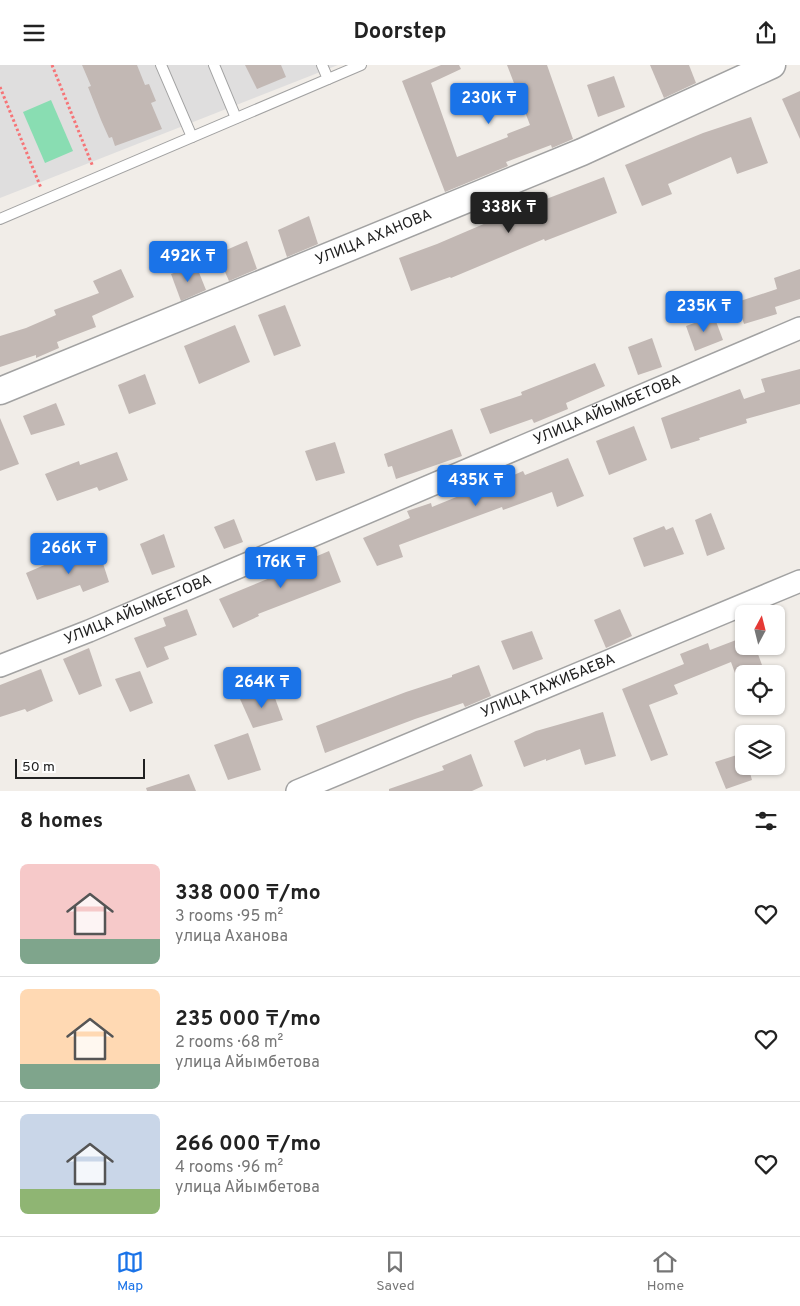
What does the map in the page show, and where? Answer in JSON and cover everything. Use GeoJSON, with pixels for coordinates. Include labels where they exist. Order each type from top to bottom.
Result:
{"type":"FeatureCollection","features":[{"type":"Feature","properties":{"kind":"street","name":"УЛИЦА АХАНОВА"},"geometry":{"type":"LineString","coordinates":[[0,391],[582,152],[772,65]]}},
{"type":"Feature","properties":{"kind":"street","name":"УЛИЦА АЙЫМБЕТОВА"},"geometry":{"type":"LineString","coordinates":[[0,666],[89,631],[800,328]]}},
{"type":"Feature","properties":{"kind":"street","name":"УЛИЦА ТАЖИБАЕВА"},"geometry":{"type":"LineString","coordinates":[[297,791],[800,581]]}},
{"type":"Feature","properties":{"kind":"lane"},"geometry":{"type":"LineString","coordinates":[[160,65],[192,137]]}},
{"type":"Feature","properties":{"kind":"lane"},"geometry":{"type":"LineString","coordinates":[[214,65],[236,118]]}},
{"type":"Feature","properties":{"kind":"lane"},"geometry":{"type":"LineString","coordinates":[[322,65],[328,79]]}},
{"type":"Feature","properties":{"kind":"lane"},"geometry":{"type":"LineString","coordinates":[[0,219],[361,65]]}},
{"type":"Feature","properties":{"kind":"path"},"geometry":{"type":"LineString","coordinates":[[52,65],[95,172]]}},
{"type":"Feature","properties":{"kind":"path"},"geometry":{"type":"LineString","coordinates":[[0,87],[43,193]]}},
{"type":"Feature","properties":{"kind":"shaded area"},"geometry":{"type":"Polygon","coordinates":[[[0,65],[338,65],[0,198],[0,65]]]}},
{"type":"Feature","properties":{"kind":"green space"},"geometry":{"type":"Polygon","coordinates":[[[51,100],[73,151],[45,163],[23,112],[51,100]]]}},
{"type":"Feature","properties":{"kind":"building"},"geometry":{"type":"Polygon","coordinates":[[[82,65],[137,65],[145,85],[149,84],[156,101],[151,103],[162,129],[115,146],[112,137],[109,138],[101,120],[88,87],[91,86],[82,65]]]}},
{"type":"Feature","properties":{"kind":"building"},"geometry":{"type":"Polygon","coordinates":[[[245,65],[281,65],[286,77],[257,89],[245,65]]]}},
{"type":"Feature","properties":{"kind":"building"},"geometry":{"type":"Polygon","coordinates":[[[441,65],[459,65],[461,69],[431,83],[457,157],[508,137],[507,134],[530,125],[507,65],[547,65],[573,139],[552,148],[551,145],[506,162],[508,166],[445,192],[402,81],[441,65]]]}},
{"type":"Feature","properties":{"kind":"building"},"geometry":{"type":"Polygon","coordinates":[[[650,65],[689,65],[696,83],[664,98],[650,65]]]}},
{"type":"Feature","properties":{"kind":"building"},"geometry":{"type":"Polygon","coordinates":[[[614,76],[625,107],[598,117],[587,85],[614,76]]]}},
{"type":"Feature","properties":{"kind":"building"},"geometry":{"type":"Polygon","coordinates":[[[800,91],[800,139],[782,99],[800,91]]]}},
{"type":"Feature","properties":{"kind":"building"},"geometry":{"type":"Polygon","coordinates":[[[751,117],[768,163],[737,174],[731,157],[668,184],[672,194],[642,206],[625,165],[703,133],[751,117]]]}},
{"type":"Feature","properties":{"kind":"building"},"geometry":{"type":"Polygon","coordinates":[[[604,177],[617,213],[545,241],[544,239],[451,278],[411,291],[399,258],[604,177]]]}},
{"type":"Feature","properties":{"kind":"building"},"geometry":{"type":"Polygon","coordinates":[[[309,216],[318,244],[287,257],[278,230],[309,216]]]}},
{"type":"Feature","properties":{"kind":"building"},"geometry":{"type":"Polygon","coordinates":[[[247,241],[257,269],[229,281],[217,254],[247,241]]]}},
{"type":"Feature","properties":{"kind":"building"},"geometry":{"type":"Polygon","coordinates":[[[196,265],[206,290],[181,301],[171,274],[196,265]]]}},
{"type":"Feature","properties":{"kind":"building"},"geometry":{"type":"Polygon","coordinates":[[[121,269],[134,297],[92,316],[96,327],[57,342],[59,348],[36,358],[36,355],[0,367],[0,336],[26,328],[56,315],[54,310],[99,293],[93,281],[121,269]]]}},
{"type":"Feature","properties":{"kind":"building"},"geometry":{"type":"Polygon","coordinates":[[[800,269],[800,299],[775,307],[777,314],[744,324],[737,302],[777,289],[774,278],[800,269]]]}},
{"type":"Feature","properties":{"kind":"building"},"geometry":{"type":"Polygon","coordinates":[[[285,305],[301,346],[274,356],[258,315],[285,305]]]}},
{"type":"Feature","properties":{"kind":"building"},"geometry":{"type":"Polygon","coordinates":[[[714,316],[723,340],[695,351],[686,326],[714,316]]]}},
{"type":"Feature","properties":{"kind":"building"},"geometry":{"type":"Polygon","coordinates":[[[235,325],[250,362],[199,384],[184,346],[235,325]]]}},
{"type":"Feature","properties":{"kind":"building"},"geometry":{"type":"Polygon","coordinates":[[[652,338],[662,367],[638,375],[628,347],[652,338]]]}},
{"type":"Feature","properties":{"kind":"building"},"geometry":{"type":"Polygon","coordinates":[[[595,363],[605,386],[566,403],[568,409],[534,423],[532,419],[490,434],[480,409],[522,395],[521,392],[595,363]]]}},
{"type":"Feature","properties":{"kind":"building"},"geometry":{"type":"Polygon","coordinates":[[[800,369],[800,404],[746,419],[747,423],[671,449],[661,418],[740,389],[744,399],[765,392],[761,379],[800,369]]]}},
{"type":"Feature","properties":{"kind":"building"},"geometry":{"type":"Polygon","coordinates":[[[145,374],[156,404],[129,414],[118,385],[145,374]]]}},
{"type":"Feature","properties":{"kind":"building"},"geometry":{"type":"Polygon","coordinates":[[[56,403],[65,425],[31,435],[23,416],[56,403]]]}},
{"type":"Feature","properties":{"kind":"building"},"geometry":{"type":"Polygon","coordinates":[[[0,418],[19,464],[0,471],[0,418]]]}},
{"type":"Feature","properties":{"kind":"building"},"geometry":{"type":"Polygon","coordinates":[[[634,426],[647,460],[609,475],[596,441],[634,426]]]}},
{"type":"Feature","properties":{"kind":"building"},"geometry":{"type":"Polygon","coordinates":[[[452,429],[462,456],[396,479],[392,466],[388,467],[384,454],[452,429]]]}},
{"type":"Feature","properties":{"kind":"building"},"geometry":{"type":"Polygon","coordinates":[[[335,442],[345,473],[316,481],[305,451],[335,442]]]}},
{"type":"Feature","properties":{"kind":"building"},"geometry":{"type":"Polygon","coordinates":[[[117,452],[128,480],[99,491],[97,487],[57,501],[45,474],[79,461],[80,465],[117,452]]]}},
{"type":"Feature","properties":{"kind":"building"},"geometry":{"type":"Polygon","coordinates":[[[568,458],[584,496],[557,507],[552,492],[503,510],[502,507],[399,545],[403,557],[377,566],[363,538],[410,518],[407,511],[431,503],[432,507],[471,491],[472,493],[523,471],[525,475],[568,458]]]}},
{"type":"Feature","properties":{"kind":"building"},"geometry":{"type":"Polygon","coordinates":[[[711,513],[725,549],[707,556],[695,520],[711,513]]]}},
{"type":"Feature","properties":{"kind":"building"},"geometry":{"type":"Polygon","coordinates":[[[234,519],[243,542],[224,549],[214,527],[234,519]]]}},
{"type":"Feature","properties":{"kind":"building"},"geometry":{"type":"Polygon","coordinates":[[[664,526],[666,530],[673,527],[684,554],[644,567],[633,538],[664,526]]]}},
{"type":"Feature","properties":{"kind":"building"},"geometry":{"type":"Polygon","coordinates":[[[164,534],[175,567],[152,575],[140,544],[164,534]]]}},
{"type":"Feature","properties":{"kind":"building"},"geometry":{"type":"Polygon","coordinates":[[[98,548],[109,582],[83,592],[80,585],[37,600],[26,573],[56,560],[57,563],[98,548]]]}},
{"type":"Feature","properties":{"kind":"building"},"geometry":{"type":"Polygon","coordinates":[[[329,551],[341,582],[258,614],[259,616],[233,628],[219,599],[304,564],[303,562],[329,551]]]}},
{"type":"Feature","properties":{"kind":"building"},"geometry":{"type":"Polygon","coordinates":[[[187,609],[197,635],[164,647],[169,659],[147,668],[134,638],[166,626],[163,618],[187,609]]]}},
{"type":"Feature","properties":{"kind":"building"},"geometry":{"type":"Polygon","coordinates":[[[620,609],[632,636],[606,648],[594,620],[620,609]]]}},
{"type":"Feature","properties":{"kind":"building"},"geometry":{"type":"Polygon","coordinates":[[[532,631],[543,659],[513,670],[501,641],[532,631]]]}},
{"type":"Feature","properties":{"kind":"building"},"geometry":{"type":"Polygon","coordinates":[[[735,640],[735,655],[758,655],[762,665],[735,665],[735,673],[731,662],[674,685],[678,694],[649,705],[668,755],[651,761],[622,689],[684,664],[680,654],[708,643],[710,650],[735,640]]]}},
{"type":"Feature","properties":{"kind":"building"},"geometry":{"type":"Polygon","coordinates":[[[89,648],[102,686],[79,695],[63,659],[89,648]]]}},
{"type":"Feature","properties":{"kind":"building"},"geometry":{"type":"Polygon","coordinates":[[[479,665],[491,696],[465,707],[463,703],[415,719],[325,753],[316,726],[452,677],[452,675],[479,665]]]}},
{"type":"Feature","properties":{"kind":"building"},"geometry":{"type":"Polygon","coordinates":[[[41,669],[53,701],[27,712],[25,709],[0,717],[0,685],[41,669]]]}},
{"type":"Feature","properties":{"kind":"building"},"geometry":{"type":"Polygon","coordinates":[[[140,671],[153,703],[130,712],[115,679],[140,671]]]}},
{"type":"Feature","properties":{"kind":"building"},"geometry":{"type":"Polygon","coordinates":[[[272,690],[283,720],[253,728],[240,699],[272,690]]]}},
{"type":"Feature","properties":{"kind":"building"},"geometry":{"type":"Polygon","coordinates":[[[603,712],[616,756],[585,765],[580,749],[524,767],[514,741],[536,731],[603,712]]]}},
{"type":"Feature","properties":{"kind":"building"},"geometry":{"type":"Polygon","coordinates":[[[248,733],[261,770],[228,780],[214,745],[248,733]]]}},
{"type":"Feature","properties":{"kind":"building"},"geometry":{"type":"Polygon","coordinates":[[[471,754],[483,786],[472,791],[389,791],[389,789],[444,770],[442,766],[471,754]]]}},
{"type":"Feature","properties":{"kind":"building"},"geometry":{"type":"Polygon","coordinates":[[[735,756],[735,775],[751,775],[752,780],[726,789],[715,762],[735,756]]]}},
{"type":"Feature","properties":{"kind":"building"},"geometry":{"type":"Polygon","coordinates":[[[189,774],[196,791],[147,791],[146,788],[189,774]]]}}]}
